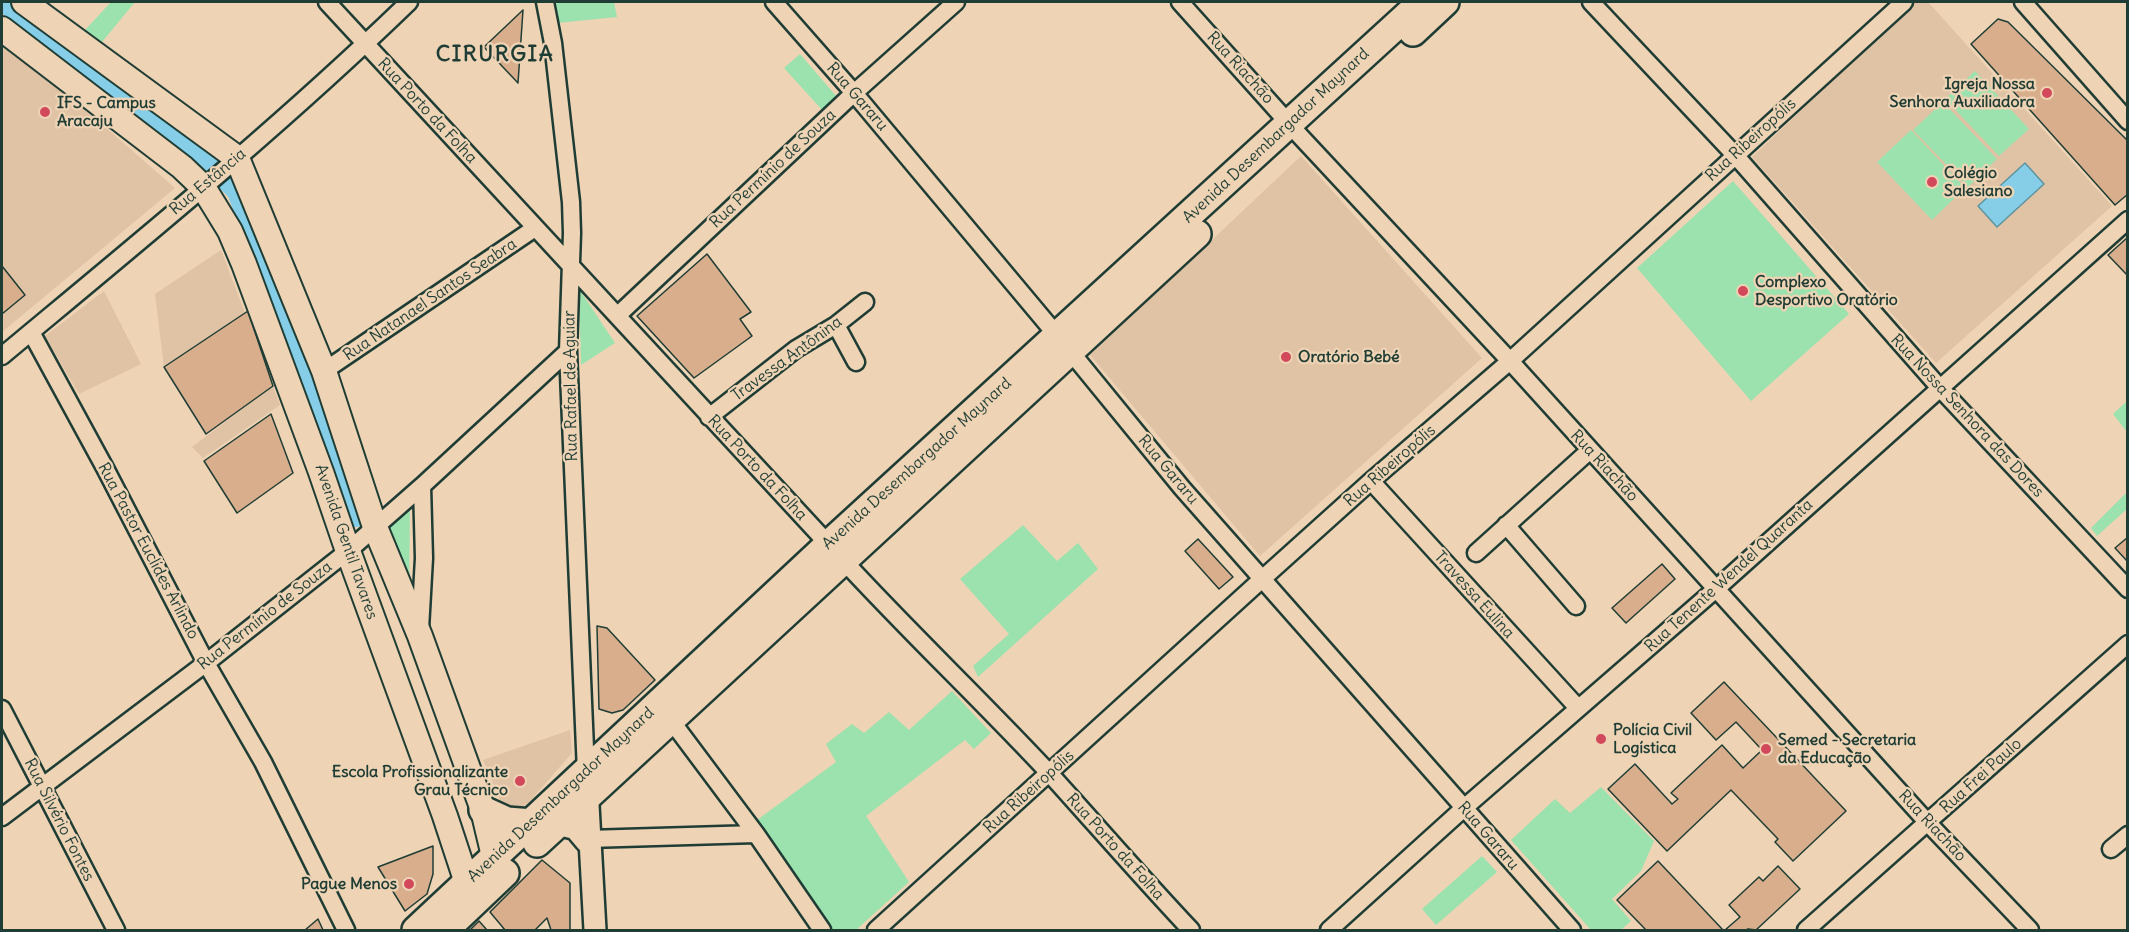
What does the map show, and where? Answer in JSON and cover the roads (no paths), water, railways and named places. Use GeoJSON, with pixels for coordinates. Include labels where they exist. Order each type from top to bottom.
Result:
{"type":"FeatureCollection","features":[{"type":"Feature","properties":{"kind":"main road"},"geometry":{"type":"LineString","coordinates":[[24,2],[235,160]]}},
{"type":"Feature","properties":{"kind":"main road","name":"Avenida Desembargador Maynard"},"geometry":{"type":"LineString","coordinates":[[1295,131],[1422,2]]}},
{"type":"Feature","properties":{"kind":"main road","name":"Avenida Desembargador Maynard"},"geometry":{"type":"LineString","coordinates":[[445,930],[470,894],[497,867],[533,823],[586,772],[836,553],[1295,131],[1445,2]]}},
{"type":"Feature","properties":{"kind":"main road","name":"Avenida Gentil Tavares"},"geometry":{"type":"LineString","coordinates":[[2,29],[205,186],[230,231],[321,472],[445,816],[470,894]]}},
{"type":"Feature","properties":{"kind":"main road","name":"Avenida Gentil Tavares"},"geometry":{"type":"LineString","coordinates":[[235,160],[324,371],[373,528],[420,636],[483,810],[497,867]]}},
{"type":"Feature","properties":{"kind":"main road","name":"Avenida Desembargador Maynard"},"geometry":{"type":"LineString","coordinates":[[497,867],[561,822],[587,799],[836,553]]}},
{"type":"Feature","properties":{"kind":"main road"},"geometry":{"type":"LineString","coordinates":[[483,810],[507,821],[533,823]]}},
{"type":"Feature","properties":{"kind":"main road"},"geometry":{"type":"LineString","coordinates":[[561,822],[577,826],[588,839]]}},
{"type":"Feature","properties":{"kind":"main road","name":"Avenida Desembargador Maynard"},"geometry":{"type":"LineString","coordinates":[[416,930],[470,894]]}},
{"type":"Feature","properties":{"kind":"street","name":"Rua Porto da Folha"},"geometry":{"type":"LineString","coordinates":[[327,2],[618,315],[709,417],[836,553],[1049,774],[1191,930]]}},
{"type":"Feature","properties":{"kind":"street","name":"Rua Estância"},"geometry":{"type":"LineString","coordinates":[[2,356],[235,160],[409,2]]}},
{"type":"Feature","properties":{"kind":"street","name":"Rua Rafael de Aguiar"},"geometry":{"type":"LineString","coordinates":[[545,2],[553,43],[571,202],[568,351],[586,772]]}},
{"type":"Feature","properties":{"kind":"street","name":"Rua Gararu"},"geometry":{"type":"LineString","coordinates":[[774,2],[854,93],[1182,488],[1570,930]]}},
{"type":"Feature","properties":{"kind":"street","name":"Rua Permínio de Souza"},"geometry":{"type":"LineString","coordinates":[[618,315],[854,93],[956,2]]}},
{"type":"Feature","properties":{"kind":"street","name":"Rua Riachão"},"geometry":{"type":"LineString","coordinates":[[1180,2],[1295,131],[1717,588],[1928,823],[2030,930]]}},
{"type":"Feature","properties":{"kind":"street","name":"Rua Nossa Senhora das Dores"},"geometry":{"type":"LineString","coordinates":[[1591,2],[1735,155],[1939,387],[2127,589]]}},
{"type":"Feature","properties":{"kind":"street","name":"Rua Ribeiropólis"},"geometry":{"type":"LineString","coordinates":[[876,930],[1371,481],[1510,362],[1904,2]]}},
{"type":"Feature","properties":{"kind":"street"},"geometry":{"type":"LineString","coordinates":[[2023,2],[2127,121]]}},
{"type":"Feature","properties":{"kind":"street","name":"Rua Tenente Wendel Quaranta"},"geometry":{"type":"LineString","coordinates":[[1329,930],[1464,808],[1717,588],[2127,220]]}},
{"type":"Feature","properties":{"kind":"street","name":"Rua Natanael Santos Seabra"},"geometry":{"type":"LineString","coordinates":[[324,371],[536,228]]}},
{"type":"Feature","properties":{"kind":"street","name":"Travessa Antônina"},"geometry":{"type":"LineString","coordinates":[[709,417],[796,349],[836,325],[865,302]]}},
{"type":"Feature","properties":{"kind":"street"},"geometry":{"type":"LineString","coordinates":[[836,325],[856,362]]}},
{"type":"Feature","properties":{"kind":"street","name":"Rua Pastor Euclídes Arlindo"},"geometry":{"type":"LineString","coordinates":[[30,332],[105,468],[206,663],[263,762],[346,930]]}},
{"type":"Feature","properties":{"kind":"street","name":"Rua Permínio de Souza"},"geometry":{"type":"LineString","coordinates":[[2,817],[206,663],[349,550],[423,486],[568,351]]}},
{"type":"Feature","properties":{"kind":"street"},"geometry":{"type":"LineString","coordinates":[[1476,553],[1589,451]]}},
{"type":"Feature","properties":{"kind":"street","name":"Travessa Eulina"},"geometry":{"type":"LineString","coordinates":[[1371,481],[1578,708]]}},
{"type":"Feature","properties":{"kind":"street","name":"Avenida Gentil Tavares"},"geometry":{"type":"LineString","coordinates":[[420,636],[424,558],[423,486]]}},
{"type":"Feature","properties":{"kind":"street"},"geometry":{"type":"LineString","coordinates":[[1506,525],[1576,606]]}},
{"type":"Feature","properties":{"kind":"street","name":"Rua Frei Paulo"},"geometry":{"type":"LineString","coordinates":[[1806,930],[2127,644]]}},
{"type":"Feature","properties":{"kind":"street","name":"Rua Silvério Fontes"},"geometry":{"type":"LineString","coordinates":[[2,709],[116,930]]}},
{"type":"Feature","properties":{"kind":"street"},"geometry":{"type":"LineString","coordinates":[[670,719],[756,834],[822,930]]}},
{"type":"Feature","properties":{"kind":"street"},"geometry":{"type":"LineString","coordinates":[[586,772],[588,839],[595,930]]}},
{"type":"Feature","properties":{"kind":"street"},"geometry":{"type":"LineString","coordinates":[[588,839],[756,834]]}},
{"type":"Feature","properties":{"kind":"street"},"geometry":{"type":"LineString","coordinates":[[2111,849],[2127,835]]}},
{"type":"Feature","properties":{"kind":"water"},"geometry":{"type":"Polygon","coordinates":[[[2025,163],[2044,184],[1997,227],[1978,206],[2025,163]]]}},
{"type":"Feature","properties":{"kind":"waterway"},"geometry":{"type":"LineString","coordinates":[[2,2],[205,161],[236,192],[356,518]]}},
{"type":"Feature","properties":{"kind":"place","name":"Igreja Nossa Senhora Auxiliadora"},"geometry":{"type":"Point","coordinates":[2047,93]}},
{"type":"Feature","properties":{"kind":"place","name":"IFS - Campus Aracaju"},"geometry":{"type":"Point","coordinates":[45,112]}},
{"type":"Feature","properties":{"kind":"place","name":"Colégio Salesiano"},"geometry":{"type":"Point","coordinates":[1932,182]}},
{"type":"Feature","properties":{"kind":"place","name":"Complexo Desportivo Oratório"},"geometry":{"type":"Point","coordinates":[1743,291]}},
{"type":"Feature","properties":{"kind":"place","name":"Oratório Bebé"},"geometry":{"type":"Point","coordinates":[1286,357]}},
{"type":"Feature","properties":{"kind":"place","name":"Polícia Civil Logística"},"geometry":{"type":"Point","coordinates":[1601,739]}},
{"type":"Feature","properties":{"kind":"place","name":"Semed - Secretaria da Educação"},"geometry":{"type":"Point","coordinates":[1766,749]}},
{"type":"Feature","properties":{"kind":"place","name":"Escola Profissionalizante Grau Técnico"},"geometry":{"type":"Point","coordinates":[520,781]}},
{"type":"Feature","properties":{"kind":"place","name":"Pague Menos"},"geometry":{"type":"Point","coordinates":[409,884]}},
{"type":"Feature","properties":{"kind":"district","name":"CIRURGIA"},"geometry":{"type":"Point","coordinates":[495,55]}}]}
